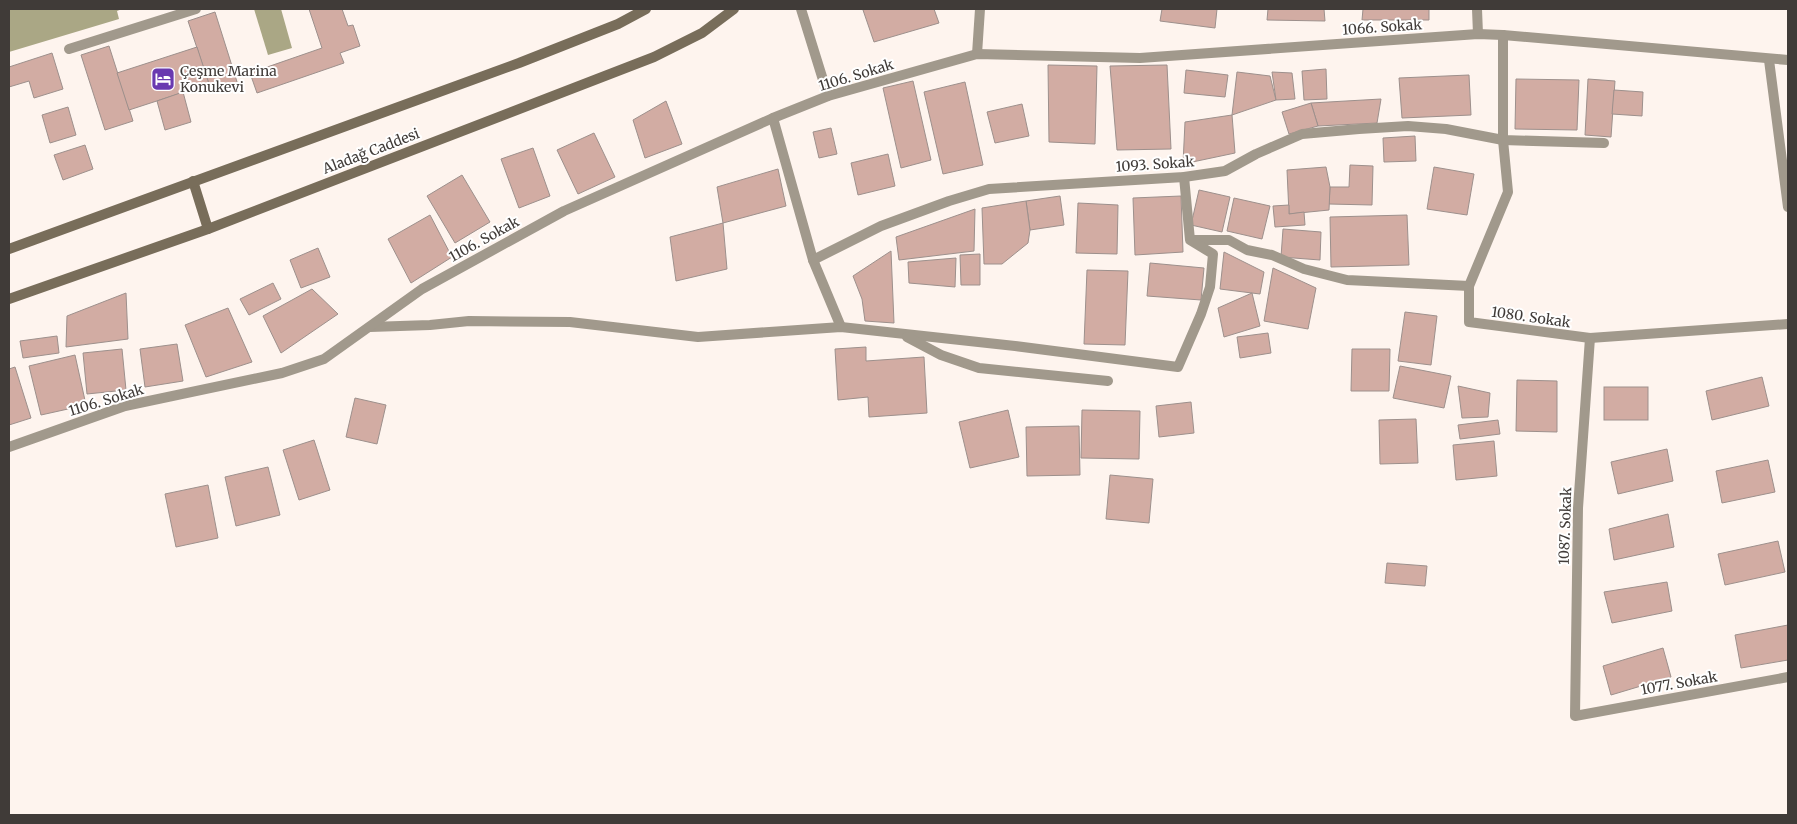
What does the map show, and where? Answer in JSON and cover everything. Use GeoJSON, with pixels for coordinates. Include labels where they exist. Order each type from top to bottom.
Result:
{"type":"FeatureCollection","features":[{"type":"Feature","properties":{"kind":"street"},"geometry":{"type":"LineString","coordinates":[[69,49],[196,9]]}},
{"type":"Feature","properties":{"kind":"street"},"geometry":{"type":"LineString","coordinates":[[9,249],[519,63],[618,24],[646,9]]}},
{"type":"Feature","properties":{"kind":"street","name":"Aladağ Caddesi"},"geometry":{"type":"LineString","coordinates":[[9,299],[208,229],[654,57],[702,33],[734,9]]}},
{"type":"Feature","properties":{"kind":"street"},"geometry":{"type":"LineString","coordinates":[[801,9],[828,96]]}},
{"type":"Feature","properties":{"kind":"street"},"geometry":{"type":"LineString","coordinates":[[977,54],[980,9]]}},
{"type":"Feature","properties":{"kind":"street"},"geometry":{"type":"LineString","coordinates":[[1477,9],[1478,34]]}},
{"type":"Feature","properties":{"kind":"street","name":"1066. Sokak"},"geometry":{"type":"LineString","coordinates":[[977,54],[1140,58],[1478,34],[1503,34],[1769,60],[1788,60]]}},
{"type":"Feature","properties":{"kind":"street"},"geometry":{"type":"LineString","coordinates":[[1190,240],[1229,240],[1247,250],[1272,256],[1304,269],[1347,280],[1469,286],[1508,192],[1503,140],[1503,34]]}},
{"type":"Feature","properties":{"kind":"street","name":"1106. Sokak"},"geometry":{"type":"LineString","coordinates":[[9,447],[125,406],[282,373],[324,359],[422,289],[564,211],[773,118],[828,96],[977,54]]}},
{"type":"Feature","properties":{"kind":"street"},"geometry":{"type":"LineString","coordinates":[[1769,60],[1788,206]]}},
{"type":"Feature","properties":{"kind":"street"},"geometry":{"type":"LineString","coordinates":[[773,118],[813,260],[840,326]]}},
{"type":"Feature","properties":{"kind":"street","name":"1093. Sokak"},"geometry":{"type":"LineString","coordinates":[[813,260],[881,226],[948,201],[989,189],[1184,177],[1225,171],[1256,154],[1302,134],[1408,126],[1446,129],[1503,140],[1604,143]]}},
{"type":"Feature","properties":{"kind":"street"},"geometry":{"type":"LineString","coordinates":[[1184,177],[1190,240]]}},
{"type":"Feature","properties":{"kind":"street"},"geometry":{"type":"LineString","coordinates":[[193,181],[208,229]]}},
{"type":"Feature","properties":{"kind":"street"},"geometry":{"type":"LineString","coordinates":[[370,327],[430,325],[469,321],[570,322],[698,337],[840,326],[1178,367],[1201,314],[1210,287],[1213,254],[1190,240]]}},
{"type":"Feature","properties":{"kind":"street","name":"1080. Sokak"},"geometry":{"type":"LineString","coordinates":[[1469,286],[1469,322],[1590,338],[1788,324]]}},
{"type":"Feature","properties":{"kind":"street"},"geometry":{"type":"LineString","coordinates":[[902,334],[941,354],[979,368],[1108,382]]}},
{"type":"Feature","properties":{"kind":"street","name":"1087. Sokak"},"geometry":{"type":"LineString","coordinates":[[1575,716],[1578,508],[1590,338]]}},
{"type":"Feature","properties":{"kind":"street","name":"1077. Sokak"},"geometry":{"type":"LineString","coordinates":[[1575,716],[1788,677]]}},
{"type":"Feature","properties":{"kind":"shaded area"},"geometry":{"type":"Polygon","coordinates":[[[9,9],[122,9],[117,11],[119,19],[9,52],[9,9]]]}},
{"type":"Feature","properties":{"kind":"shaded area"},"geometry":{"type":"Polygon","coordinates":[[[254,9],[281,9],[292,48],[268,55],[254,9]]]}},
{"type":"Feature","properties":{"kind":"building"},"geometry":{"type":"Polygon","coordinates":[[[309,9],[342,9],[348,26],[353,25],[360,46],[340,53],[344,63],[257,93],[250,73],[322,48],[309,9]]]}},
{"type":"Feature","properties":{"kind":"building"},"geometry":{"type":"Polygon","coordinates":[[[934,9],[939,23],[874,42],[863,10],[934,9]]]}},
{"type":"Feature","properties":{"kind":"building"},"geometry":{"type":"Polygon","coordinates":[[[1162,9],[1217,9],[1215,28],[1160,21],[1162,9]]]}},
{"type":"Feature","properties":{"kind":"building"},"geometry":{"type":"Polygon","coordinates":[[[1268,9],[1324,9],[1325,21],[1267,20],[1268,9]]]}},
{"type":"Feature","properties":{"kind":"building"},"geometry":{"type":"Polygon","coordinates":[[[1363,9],[1429,9],[1429,20],[1362,20],[1363,9]]]}},
{"type":"Feature","properties":{"kind":"building"},"geometry":{"type":"Polygon","coordinates":[[[215,12],[238,85],[212,93],[188,21],[215,12]]]}},
{"type":"Feature","properties":{"kind":"building"},"geometry":{"type":"Polygon","coordinates":[[[109,46],[133,121],[105,130],[81,55],[109,46]]]}},
{"type":"Feature","properties":{"kind":"building","name":"Çeşme Marina Konukevi"},"geometry":{"type":"Polygon","coordinates":[[[197,47],[209,84],[129,110],[117,73],[197,47]]]}},
{"type":"Feature","properties":{"kind":"building"},"geometry":{"type":"Polygon","coordinates":[[[52,53],[63,89],[34,98],[29,81],[9,87],[9,67],[52,53]]]}},
{"type":"Feature","properties":{"kind":"building"},"geometry":{"type":"Polygon","coordinates":[[[1048,65],[1097,66],[1095,144],[1049,142],[1048,65]]]}},
{"type":"Feature","properties":{"kind":"building"},"geometry":{"type":"Polygon","coordinates":[[[1167,65],[1171,149],[1117,150],[1110,66],[1167,65]]]}},
{"type":"Feature","properties":{"kind":"building"},"geometry":{"type":"Polygon","coordinates":[[[1326,69],[1327,99],[1304,100],[1302,71],[1326,69]]]}},
{"type":"Feature","properties":{"kind":"building"},"geometry":{"type":"Polygon","coordinates":[[[1186,70],[1228,75],[1225,97],[1184,93],[1186,70]]]}},
{"type":"Feature","properties":{"kind":"building"},"geometry":{"type":"Polygon","coordinates":[[[1237,72],[1270,76],[1276,100],[1232,115],[1237,72]]]}},
{"type":"Feature","properties":{"kind":"building"},"geometry":{"type":"Polygon","coordinates":[[[1272,72],[1292,73],[1295,99],[1276,100],[1272,72]]]}},
{"type":"Feature","properties":{"kind":"building"},"geometry":{"type":"Polygon","coordinates":[[[1469,75],[1471,115],[1402,118],[1399,78],[1469,75]]]}},
{"type":"Feature","properties":{"kind":"building"},"geometry":{"type":"Polygon","coordinates":[[[1516,79],[1579,80],[1577,130],[1515,129],[1516,79]]]}},
{"type":"Feature","properties":{"kind":"building"},"geometry":{"type":"Polygon","coordinates":[[[1588,79],[1615,81],[1611,137],[1585,135],[1588,79]]]}},
{"type":"Feature","properties":{"kind":"building"},"geometry":{"type":"Polygon","coordinates":[[[913,81],[931,160],[901,168],[883,88],[913,81]]]}},
{"type":"Feature","properties":{"kind":"building"},"geometry":{"type":"Polygon","coordinates":[[[965,82],[983,165],[943,174],[924,92],[965,82]]]}},
{"type":"Feature","properties":{"kind":"building"},"geometry":{"type":"Polygon","coordinates":[[[1614,90],[1643,92],[1642,116],[1612,114],[1614,90]]]}},
{"type":"Feature","properties":{"kind":"building"},"geometry":{"type":"Polygon","coordinates":[[[183,92],[191,122],[165,130],[157,101],[183,92]]]}},
{"type":"Feature","properties":{"kind":"building"},"geometry":{"type":"Polygon","coordinates":[[[1381,99],[1377,123],[1318,126],[1311,103],[1381,99]]]}},
{"type":"Feature","properties":{"kind":"building"},"geometry":{"type":"Polygon","coordinates":[[[666,101],[682,144],[645,158],[633,120],[666,101]]]}},
{"type":"Feature","properties":{"kind":"building"},"geometry":{"type":"Polygon","coordinates":[[[1311,103],[1318,126],[1289,134],[1282,112],[1311,103]]]}},
{"type":"Feature","properties":{"kind":"building"},"geometry":{"type":"Polygon","coordinates":[[[1022,104],[1029,136],[995,143],[987,112],[1022,104]]]}},
{"type":"Feature","properties":{"kind":"building"},"geometry":{"type":"Polygon","coordinates":[[[68,107],[76,135],[50,143],[42,115],[68,107]]]}},
{"type":"Feature","properties":{"kind":"building"},"geometry":{"type":"Polygon","coordinates":[[[1232,115],[1235,153],[1183,164],[1185,122],[1232,115]]]}},
{"type":"Feature","properties":{"kind":"building"},"geometry":{"type":"Polygon","coordinates":[[[831,128],[837,154],[819,158],[813,132],[831,128]]]}},
{"type":"Feature","properties":{"kind":"building"},"geometry":{"type":"Polygon","coordinates":[[[594,133],[615,177],[578,194],[557,150],[594,133]]]}},
{"type":"Feature","properties":{"kind":"building"},"geometry":{"type":"Polygon","coordinates":[[[1415,136],[1416,161],[1384,162],[1383,138],[1415,136]]]}},
{"type":"Feature","properties":{"kind":"building"},"geometry":{"type":"Polygon","coordinates":[[[85,145],[93,169],[63,180],[54,155],[85,145]]]}},
{"type":"Feature","properties":{"kind":"building"},"geometry":{"type":"Polygon","coordinates":[[[533,148],[550,196],[519,208],[501,159],[533,148]]]}},
{"type":"Feature","properties":{"kind":"building"},"geometry":{"type":"Polygon","coordinates":[[[888,154],[895,186],[858,195],[851,163],[888,154]]]}},
{"type":"Feature","properties":{"kind":"building"},"geometry":{"type":"Polygon","coordinates":[[[1350,165],[1373,166],[1372,205],[1329,204],[1330,187],[1349,187],[1350,165]]]}},
{"type":"Feature","properties":{"kind":"building"},"geometry":{"type":"Polygon","coordinates":[[[1326,167],[1330,187],[1329,210],[1289,214],[1287,170],[1326,167]]]}},
{"type":"Feature","properties":{"kind":"building"},"geometry":{"type":"Polygon","coordinates":[[[1434,167],[1474,174],[1467,215],[1427,209],[1434,167]]]}},
{"type":"Feature","properties":{"kind":"building"},"geometry":{"type":"Polygon","coordinates":[[[778,169],[786,206],[723,223],[717,187],[778,169]]]}},
{"type":"Feature","properties":{"kind":"building"},"geometry":{"type":"Polygon","coordinates":[[[462,175],[490,222],[455,243],[427,196],[462,175]]]}},
{"type":"Feature","properties":{"kind":"building"},"geometry":{"type":"Polygon","coordinates":[[[1199,190],[1230,197],[1222,232],[1191,225],[1199,190]]]}},
{"type":"Feature","properties":{"kind":"building"},"geometry":{"type":"Polygon","coordinates":[[[1060,196],[1064,225],[1030,230],[1026,201],[1060,196]]]}},
{"type":"Feature","properties":{"kind":"building"},"geometry":{"type":"Polygon","coordinates":[[[1181,196],[1183,252],[1135,255],[1133,198],[1181,196]]]}},
{"type":"Feature","properties":{"kind":"building"},"geometry":{"type":"Polygon","coordinates":[[[1234,198],[1270,206],[1262,239],[1227,231],[1234,198]]]}},
{"type":"Feature","properties":{"kind":"building"},"geometry":{"type":"Polygon","coordinates":[[[1026,201],[1030,230],[1028,243],[1002,264],[984,264],[982,208],[1026,201]]]}},
{"type":"Feature","properties":{"kind":"building"},"geometry":{"type":"Polygon","coordinates":[[[1078,203],[1118,205],[1117,254],[1076,253],[1078,203]]]}},
{"type":"Feature","properties":{"kind":"building"},"geometry":{"type":"Polygon","coordinates":[[[1289,205],[1289,214],[1304,212],[1305,225],[1275,227],[1273,206],[1289,205]]]}},
{"type":"Feature","properties":{"kind":"building"},"geometry":{"type":"Polygon","coordinates":[[[975,209],[974,251],[899,260],[896,237],[975,209]]]}},
{"type":"Feature","properties":{"kind":"building"},"geometry":{"type":"Polygon","coordinates":[[[430,215],[452,257],[411,283],[388,239],[430,215]]]}},
{"type":"Feature","properties":{"kind":"building"},"geometry":{"type":"Polygon","coordinates":[[[1407,215],[1409,265],[1331,267],[1330,217],[1407,215]]]}},
{"type":"Feature","properties":{"kind":"building"},"geometry":{"type":"Polygon","coordinates":[[[723,223],[727,269],[676,281],[670,237],[723,223]]]}},
{"type":"Feature","properties":{"kind":"building"},"geometry":{"type":"Polygon","coordinates":[[[1283,229],[1321,232],[1320,260],[1281,257],[1283,229]]]}},
{"type":"Feature","properties":{"kind":"building"},"geometry":{"type":"Polygon","coordinates":[[[318,248],[330,277],[301,288],[290,260],[318,248]]]}},
{"type":"Feature","properties":{"kind":"building"},"geometry":{"type":"Polygon","coordinates":[[[891,251],[894,323],[865,321],[862,299],[853,276],[891,251]]]}},
{"type":"Feature","properties":{"kind":"building"},"geometry":{"type":"Polygon","coordinates":[[[1224,252],[1264,272],[1260,294],[1220,289],[1224,252]]]}},
{"type":"Feature","properties":{"kind":"building"},"geometry":{"type":"Polygon","coordinates":[[[980,254],[980,285],[961,285],[960,255],[980,254]]]}},
{"type":"Feature","properties":{"kind":"building"},"geometry":{"type":"Polygon","coordinates":[[[956,258],[955,287],[909,283],[908,262],[956,258]]]}},
{"type":"Feature","properties":{"kind":"building"},"geometry":{"type":"Polygon","coordinates":[[[1150,263],[1204,268],[1201,300],[1147,296],[1150,263]]]}},
{"type":"Feature","properties":{"kind":"building"},"geometry":{"type":"Polygon","coordinates":[[[1273,268],[1316,288],[1308,329],[1264,321],[1273,268]]]}},
{"type":"Feature","properties":{"kind":"building"},"geometry":{"type":"Polygon","coordinates":[[[1087,270],[1128,271],[1125,345],[1084,344],[1087,270]]]}},
{"type":"Feature","properties":{"kind":"building"},"geometry":{"type":"Polygon","coordinates":[[[273,283],[281,299],[249,315],[240,299],[273,283]]]}},
{"type":"Feature","properties":{"kind":"building"},"geometry":{"type":"Polygon","coordinates":[[[312,289],[338,314],[281,353],[263,316],[312,289]]]}},
{"type":"Feature","properties":{"kind":"building"},"geometry":{"type":"Polygon","coordinates":[[[126,293],[128,339],[66,347],[67,316],[126,293]]]}},
{"type":"Feature","properties":{"kind":"building"},"geometry":{"type":"Polygon","coordinates":[[[1252,293],[1260,326],[1224,337],[1218,308],[1252,293]]]}},
{"type":"Feature","properties":{"kind":"building"},"geometry":{"type":"Polygon","coordinates":[[[228,308],[252,362],[206,377],[185,325],[228,308]]]}},
{"type":"Feature","properties":{"kind":"building"},"geometry":{"type":"Polygon","coordinates":[[[1405,312],[1437,316],[1431,365],[1398,361],[1405,312]]]}},
{"type":"Feature","properties":{"kind":"building"},"geometry":{"type":"Polygon","coordinates":[[[1268,333],[1271,353],[1240,358],[1237,337],[1268,333]]]}},
{"type":"Feature","properties":{"kind":"building"},"geometry":{"type":"Polygon","coordinates":[[[57,336],[59,353],[23,358],[20,341],[57,336]]]}},
{"type":"Feature","properties":{"kind":"building"},"geometry":{"type":"Polygon","coordinates":[[[177,344],[183,381],[145,387],[140,349],[177,344]]]}},
{"type":"Feature","properties":{"kind":"building"},"geometry":{"type":"Polygon","coordinates":[[[866,347],[866,361],[924,357],[927,413],[869,417],[868,397],[838,400],[835,349],[866,347]]]}},
{"type":"Feature","properties":{"kind":"building"},"geometry":{"type":"Polygon","coordinates":[[[122,349],[126,390],[87,394],[83,353],[122,349]]]}},
{"type":"Feature","properties":{"kind":"building"},"geometry":{"type":"Polygon","coordinates":[[[1352,349],[1390,349],[1389,391],[1351,391],[1352,349]]]}},
{"type":"Feature","properties":{"kind":"building"},"geometry":{"type":"Polygon","coordinates":[[[75,355],[86,405],[41,415],[29,366],[75,355]]]}},
{"type":"Feature","properties":{"kind":"building"},"geometry":{"type":"Polygon","coordinates":[[[1400,366],[1451,376],[1444,408],[1393,398],[1400,366]]]}},
{"type":"Feature","properties":{"kind":"building"},"geometry":{"type":"Polygon","coordinates":[[[15,367],[31,418],[9,425],[9,369],[15,367]]]}},
{"type":"Feature","properties":{"kind":"building"},"geometry":{"type":"Polygon","coordinates":[[[1762,377],[1769,406],[1712,420],[1706,391],[1762,377]]]}},
{"type":"Feature","properties":{"kind":"building"},"geometry":{"type":"Polygon","coordinates":[[[1517,380],[1557,381],[1557,432],[1516,431],[1517,380]]]}},
{"type":"Feature","properties":{"kind":"building"},"geometry":{"type":"Polygon","coordinates":[[[1458,386],[1490,393],[1488,417],[1462,418],[1458,386]]]}},
{"type":"Feature","properties":{"kind":"building"},"geometry":{"type":"Polygon","coordinates":[[[1604,387],[1648,387],[1648,420],[1604,420],[1604,387]]]}},
{"type":"Feature","properties":{"kind":"building"},"geometry":{"type":"Polygon","coordinates":[[[355,398],[386,405],[377,444],[346,437],[355,398]]]}},
{"type":"Feature","properties":{"kind":"building"},"geometry":{"type":"Polygon","coordinates":[[[1191,402],[1194,433],[1159,437],[1156,406],[1191,402]]]}},
{"type":"Feature","properties":{"kind":"building"},"geometry":{"type":"Polygon","coordinates":[[[1008,410],[1019,457],[970,468],[959,422],[1008,410]]]}},
{"type":"Feature","properties":{"kind":"building"},"geometry":{"type":"Polygon","coordinates":[[[1082,410],[1140,411],[1139,459],[1081,458],[1082,410]]]}},
{"type":"Feature","properties":{"kind":"building"},"geometry":{"type":"Polygon","coordinates":[[[1416,419],[1418,463],[1380,464],[1379,420],[1416,419]]]}},
{"type":"Feature","properties":{"kind":"building"},"geometry":{"type":"Polygon","coordinates":[[[1498,420],[1500,434],[1460,439],[1458,425],[1498,420]]]}},
{"type":"Feature","properties":{"kind":"building"},"geometry":{"type":"Polygon","coordinates":[[[1079,426],[1080,475],[1027,476],[1026,427],[1079,426]]]}},
{"type":"Feature","properties":{"kind":"building"},"geometry":{"type":"Polygon","coordinates":[[[314,440],[330,490],[299,500],[283,450],[314,440]]]}},
{"type":"Feature","properties":{"kind":"building"},"geometry":{"type":"Polygon","coordinates":[[[1494,441],[1497,476],[1456,480],[1453,445],[1494,441]]]}},
{"type":"Feature","properties":{"kind":"building"},"geometry":{"type":"Polygon","coordinates":[[[1667,449],[1673,481],[1618,494],[1611,462],[1667,449]]]}},
{"type":"Feature","properties":{"kind":"building"},"geometry":{"type":"Polygon","coordinates":[[[1768,460],[1775,492],[1722,503],[1716,471],[1768,460]]]}},
{"type":"Feature","properties":{"kind":"building"},"geometry":{"type":"Polygon","coordinates":[[[268,467],[280,515],[236,526],[225,477],[268,467]]]}},
{"type":"Feature","properties":{"kind":"building"},"geometry":{"type":"Polygon","coordinates":[[[1110,475],[1153,479],[1149,523],[1106,519],[1110,475]]]}},
{"type":"Feature","properties":{"kind":"building"},"geometry":{"type":"Polygon","coordinates":[[[208,485],[218,538],[176,547],[165,494],[208,485]]]}},
{"type":"Feature","properties":{"kind":"building"},"geometry":{"type":"Polygon","coordinates":[[[1668,514],[1674,547],[1614,560],[1609,529],[1668,514]]]}},
{"type":"Feature","properties":{"kind":"building"},"geometry":{"type":"Polygon","coordinates":[[[1778,541],[1785,572],[1725,585],[1718,554],[1778,541]]]}},
{"type":"Feature","properties":{"kind":"building"},"geometry":{"type":"Polygon","coordinates":[[[1387,563],[1427,566],[1425,586],[1385,583],[1387,563]]]}},
{"type":"Feature","properties":{"kind":"building"},"geometry":{"type":"Polygon","coordinates":[[[1667,582],[1672,611],[1612,623],[1604,592],[1667,582]]]}},
{"type":"Feature","properties":{"kind":"building"},"geometry":{"type":"Polygon","coordinates":[[[1788,625],[1788,660],[1741,668],[1735,635],[1788,625]]]}},
{"type":"Feature","properties":{"kind":"building"},"geometry":{"type":"Polygon","coordinates":[[[1663,648],[1671,677],[1611,695],[1603,666],[1663,648]]]}},
{"type":"Feature","properties":{"kind":"place","name":"Çeşme Marina Konukevi"},"geometry":{"type":"Point","coordinates":[163,79]}}]}
